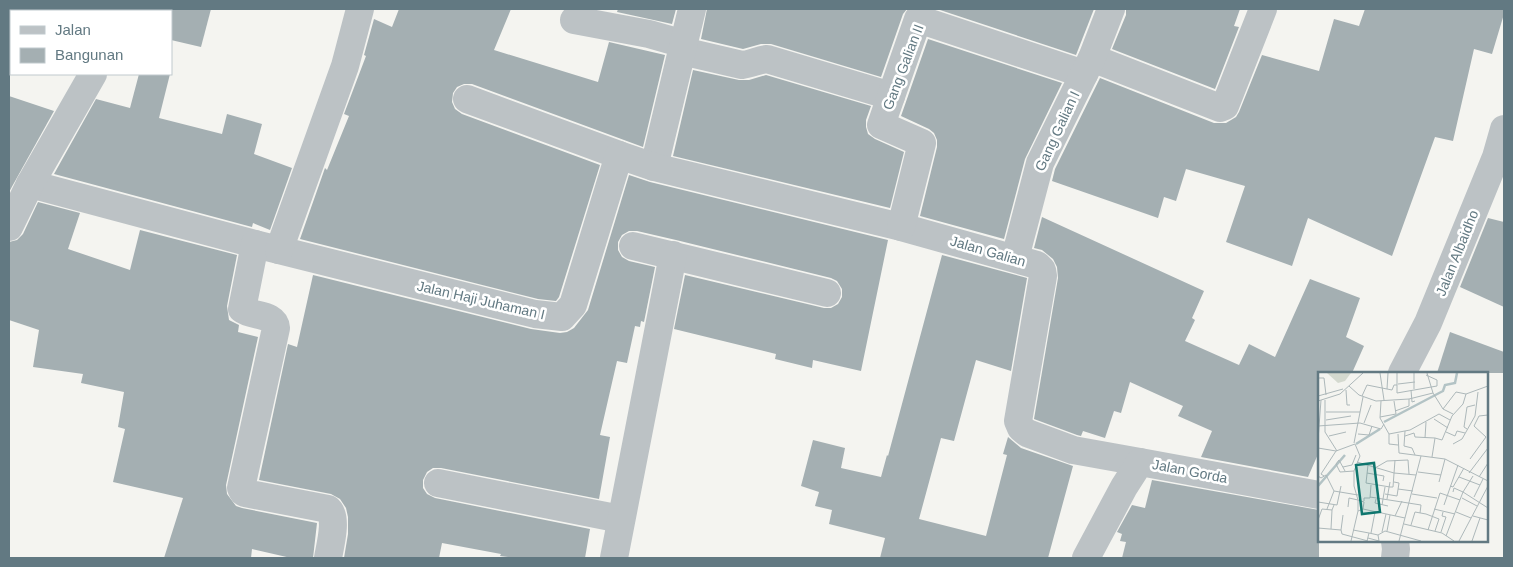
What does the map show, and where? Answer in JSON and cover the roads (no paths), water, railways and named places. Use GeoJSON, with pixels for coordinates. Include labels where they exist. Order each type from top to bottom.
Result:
{"type":"FeatureCollection","features":[{"type":"Feature","properties":{"kind":"street"},"geometry":{"type":"LineString","coordinates":[[328,558],[333,523],[332,511],[245,493],[241,488],[276,328],[275,322],[272,319],[245,312],[242,309],[345,66],[360,9]]}},
{"type":"Feature","properties":{"kind":"street","name":"Gang Galian I"},"geometry":{"type":"LineString","coordinates":[[1015,258],[1040,163],[1088,66],[1111,9]]}},
{"type":"Feature","properties":{"kind":"street"},"geometry":{"type":"LineString","coordinates":[[1088,66],[1223,108],[1263,9]]}},
{"type":"Feature","properties":{"kind":"street"},"geometry":{"type":"LineString","coordinates":[[466,99],[654,167],[683,48],[688,10]]}},
{"type":"Feature","properties":{"kind":"street","name":"Gang Galian II"},"geometry":{"type":"LineString","coordinates":[[901,227],[922,143],[881,125],[918,19],[1088,66]]}},
{"type":"Feature","properties":{"kind":"street"},"geometry":{"type":"LineString","coordinates":[[574,20],[649,34],[683,48],[742,64],[750,64],[767,59],[891,96]]}},
{"type":"Feature","properties":{"kind":"street"},"geometry":{"type":"LineString","coordinates":[[9,225],[30,184],[92,75]]}},
{"type":"Feature","properties":{"kind":"street","name":"Jalan Albaidho"},"geometry":{"type":"LineString","coordinates":[[1403,372],[1428,323],[1500,158],[1504,129]]}},
{"type":"Feature","properties":{"kind":"street","name":"Jalan Haji Juhaman I"},"geometry":{"type":"LineString","coordinates":[[267,247],[534,314],[562,318],[573,305],[619,155]]}},
{"type":"Feature","properties":{"kind":"street","name":"Jalan Galian"},"geometry":{"type":"LineString","coordinates":[[654,167],[901,227],[1037,265],[1043,272],[1018,421],[1021,428],[1027,433],[1073,450],[1140,462]]}},
{"type":"Feature","properties":{"kind":"street"},"geometry":{"type":"LineString","coordinates":[[30,184],[267,247]]}},
{"type":"Feature","properties":{"kind":"street"},"geometry":{"type":"LineString","coordinates":[[633,246],[827,293]]}},
{"type":"Feature","properties":{"kind":"street"},"geometry":{"type":"LineString","coordinates":[[614,558],[673,255]]}},
{"type":"Feature","properties":{"kind":"street","name":"Jalan Gorda"},"geometry":{"type":"LineString","coordinates":[[1086,558],[1124,487],[1140,462],[1318,495]]}},
{"type":"Feature","properties":{"kind":"street"},"geometry":{"type":"LineString","coordinates":[[438,483],[621,519]]}},
{"type":"Feature","properties":{"kind":"street"},"geometry":{"type":"LineString","coordinates":[[1395,542],[1395,558]]}}]}
